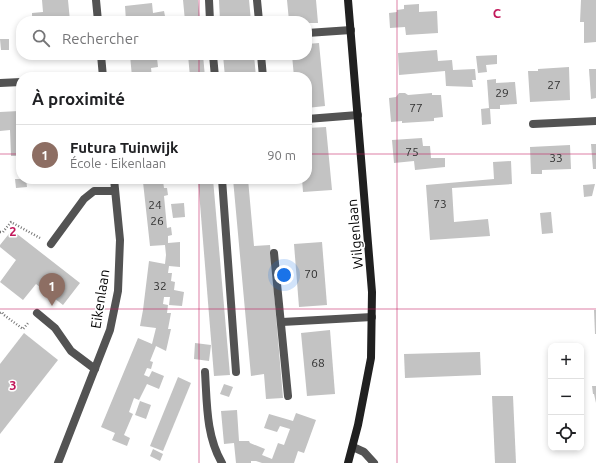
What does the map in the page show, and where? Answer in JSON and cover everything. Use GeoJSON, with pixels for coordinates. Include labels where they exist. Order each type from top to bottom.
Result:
{"type":"FeatureCollection","features":[{"type":"Feature","properties":{"kind":"street"},"geometry":{"type":"LineString","coordinates":[[96,0],[98,16]]}},
{"type":"Feature","properties":{"kind":"street"},"geometry":{"type":"LineString","coordinates":[[209,0],[210,16]]}},
{"type":"Feature","properties":{"kind":"street"},"geometry":{"type":"LineString","coordinates":[[257,0],[259,16]]}},
{"type":"Feature","properties":{"kind":"street","name":"Wilgenlaan"},"geometry":{"type":"LineString","coordinates":[[348,0],[372,292],[371,358],[353,447],[348,463]]}},
{"type":"Feature","properties":{"kind":"street"},"geometry":{"type":"LineString","coordinates":[[312,33],[351,30]]}},
{"type":"Feature","properties":{"kind":"street"},"geometry":{"type":"LineString","coordinates":[[101,60],[103,72]]}},
{"type":"Feature","properties":{"kind":"street"},"geometry":{"type":"LineString","coordinates":[[213,60],[214,72]]}},
{"type":"Feature","properties":{"kind":"street"},"geometry":{"type":"LineString","coordinates":[[261,60],[263,72]]}},
{"type":"Feature","properties":{"kind":"street"},"geometry":{"type":"LineString","coordinates":[[0,83],[16,82]]}},
{"type":"Feature","properties":{"kind":"street"},"geometry":{"type":"LineString","coordinates":[[312,119],[358,115]]}},
{"type":"Feature","properties":{"kind":"street"},"geometry":{"type":"LineString","coordinates":[[533,124],[596,121]]}},
{"type":"Feature","properties":{"kind":"street","name":"Eikenlaan"},"geometry":{"type":"LineString","coordinates":[[58,463],[110,330],[118,291],[120,240],[114,184]]}},
{"type":"Feature","properties":{"kind":"street"},"geometry":{"type":"LineString","coordinates":[[222,184],[236,372]]}},
{"type":"Feature","properties":{"kind":"street"},"geometry":{"type":"LineString","coordinates":[[51,244],[84,199],[94,191],[115,191]]}},
{"type":"Feature","properties":{"kind":"street"},"geometry":{"type":"LineString","coordinates":[[274,253],[282,322],[288,396]]}},
{"type":"Feature","properties":{"kind":"street"},"geometry":{"type":"LineString","coordinates":[[37,313],[55,328],[71,351],[95,369]]}},
{"type":"Feature","properties":{"kind":"street"},"geometry":{"type":"LineString","coordinates":[[282,322],[372,317]]}},
{"type":"Feature","properties":{"kind":"street"},"geometry":{"type":"LineString","coordinates":[[205,372],[210,431],[215,452],[222,463]]}},
{"type":"Feature","properties":{"kind":"street"},"geometry":{"type":"LineString","coordinates":[[353,447],[364,452],[374,463]]}},
{"type":"Feature","properties":{"kind":"path"},"geometry":{"type":"LineString","coordinates":[[0,232],[3,232],[11,222],[51,244]]}},
{"type":"Feature","properties":{"kind":"path"},"geometry":{"type":"LineString","coordinates":[[0,313],[2,312],[4,316],[23,329],[37,313]]}},
{"type":"Feature","properties":{"kind":"building"},"geometry":{"type":"Polygon","coordinates":[[[42,0],[68,0],[70,16],[32,16],[32,13],[43,12],[42,0]]]}},
{"type":"Feature","properties":{"kind":"building"},"geometry":{"type":"Polygon","coordinates":[[[183,0],[198,0],[200,16],[185,16],[183,0]]]}},
{"type":"Feature","properties":{"kind":"building"},"geometry":{"type":"Polygon","coordinates":[[[219,0],[249,0],[251,16],[220,16],[219,0]]]}},
{"type":"Feature","properties":{"kind":"building"},"geometry":{"type":"Polygon","coordinates":[[[287,0],[316,0],[318,23],[312,23],[312,16],[289,16],[287,0]]]}},
{"type":"Feature","properties":{"kind":"building"},"geometry":{"type":"Polygon","coordinates":[[[581,0],[596,0],[596,42],[584,43],[584,22],[580,22],[581,0]]]}},
{"type":"Feature","properties":{"kind":"building"},"geometry":{"type":"Polygon","coordinates":[[[152,3],[153,13],[164,11],[165,16],[126,16],[125,6],[152,3]]]}},
{"type":"Feature","properties":{"kind":"building"},"geometry":{"type":"Polygon","coordinates":[[[419,4],[419,12],[437,11],[438,33],[406,35],[405,27],[390,28],[389,13],[404,9],[404,5],[419,4]]]}},
{"type":"Feature","properties":{"kind":"building"},"geometry":{"type":"Polygon","coordinates":[[[0,39],[9,39],[9,50],[1,50],[0,39]]]}},
{"type":"Feature","properties":{"kind":"building"},"geometry":{"type":"Polygon","coordinates":[[[319,43],[325,106],[312,107],[312,72],[294,72],[292,60],[312,60],[312,44],[319,43]]]}},
{"type":"Feature","properties":{"kind":"building"},"geometry":{"type":"Polygon","coordinates":[[[437,50],[438,61],[452,60],[453,70],[475,69],[476,80],[472,80],[473,87],[446,86],[445,71],[399,75],[398,53],[437,50]]]}},
{"type":"Feature","properties":{"kind":"building"},"geometry":{"type":"Polygon","coordinates":[[[497,55],[497,64],[486,65],[487,72],[478,73],[476,56],[497,55]]]}},
{"type":"Feature","properties":{"kind":"building"},"geometry":{"type":"Polygon","coordinates":[[[130,60],[157,60],[158,67],[151,68],[151,72],[132,72],[130,60]]]}},
{"type":"Feature","properties":{"kind":"building"},"geometry":{"type":"Polygon","coordinates":[[[188,60],[203,60],[205,72],[190,72],[188,60]]]}},
{"type":"Feature","properties":{"kind":"building"},"geometry":{"type":"Polygon","coordinates":[[[223,60],[254,60],[256,72],[225,72],[223,60]]]}},
{"type":"Feature","properties":{"kind":"building"},"geometry":{"type":"Polygon","coordinates":[[[569,67],[570,100],[530,102],[528,71],[569,67]]]}},
{"type":"Feature","properties":{"kind":"building"},"geometry":{"type":"Polygon","coordinates":[[[589,69],[596,69],[596,98],[591,99],[589,69]]]}},
{"type":"Feature","properties":{"kind":"building"},"geometry":{"type":"Polygon","coordinates":[[[496,79],[496,83],[515,82],[517,104],[500,105],[500,109],[490,109],[491,124],[482,125],[481,109],[489,108],[487,80],[496,79]]]}},
{"type":"Feature","properties":{"kind":"building"},"geometry":{"type":"Polygon","coordinates":[[[399,93],[405,93],[408,95],[432,93],[432,95],[441,95],[443,117],[434,118],[434,121],[402,123],[402,121],[391,122],[389,98],[396,97],[399,93]]]}},
{"type":"Feature","properties":{"kind":"building"},"geometry":{"type":"Polygon","coordinates":[[[16,111],[16,156],[11,156],[10,130],[0,131],[0,112],[16,111]]]}},
{"type":"Feature","properties":{"kind":"building"},"geometry":{"type":"Polygon","coordinates":[[[326,127],[332,190],[303,192],[302,184],[312,184],[312,128],[326,127]]]}},
{"type":"Feature","properties":{"kind":"building"},"geometry":{"type":"Polygon","coordinates":[[[422,138],[423,146],[430,146],[431,158],[445,158],[445,167],[415,170],[414,161],[394,163],[392,140],[422,138]]]}},
{"type":"Feature","properties":{"kind":"building"},"geometry":{"type":"Polygon","coordinates":[[[591,144],[596,144],[596,169],[593,169],[591,144]]]}},
{"type":"Feature","properties":{"kind":"building"},"geometry":{"type":"Polygon","coordinates":[[[570,145],[571,169],[542,170],[542,174],[531,174],[530,147],[570,145]]]}},
{"type":"Feature","properties":{"kind":"building"},"geometry":{"type":"Polygon","coordinates":[[[511,161],[512,184],[452,188],[454,222],[488,219],[490,236],[430,240],[426,185],[494,179],[493,162],[511,161]]]}},
{"type":"Feature","properties":{"kind":"building"},"geometry":{"type":"Polygon","coordinates":[[[15,179],[16,184],[27,184],[27,187],[16,188],[15,179]]]}},
{"type":"Feature","properties":{"kind":"building"},"geometry":{"type":"Polygon","coordinates":[[[143,184],[163,184],[164,188],[167,188],[168,195],[164,196],[167,228],[171,227],[172,235],[168,236],[168,243],[180,242],[180,267],[169,266],[168,273],[172,273],[171,281],[175,282],[174,290],[184,292],[182,306],[169,305],[170,297],[164,297],[163,304],[168,305],[167,313],[171,313],[168,329],[171,329],[166,351],[156,346],[150,361],[153,362],[151,369],[147,368],[144,375],[149,377],[152,371],[164,376],[159,389],[147,384],[139,400],[134,398],[129,412],[133,414],[124,435],[130,438],[127,446],[112,440],[115,433],[101,427],[138,338],[152,344],[156,328],[140,326],[149,261],[165,264],[166,255],[165,245],[150,246],[143,184]]]}},
{"type":"Feature","properties":{"kind":"building"},"geometry":{"type":"Polygon","coordinates":[[[198,184],[213,184],[230,375],[214,376],[198,184]]]}},
{"type":"Feature","properties":{"kind":"building"},"geometry":{"type":"Polygon","coordinates":[[[233,184],[248,184],[254,246],[270,245],[283,398],[266,399],[264,374],[251,376],[233,184]]]}},
{"type":"Feature","properties":{"kind":"building"},"geometry":{"type":"Polygon","coordinates":[[[595,184],[592,196],[584,197],[583,185],[595,184]]]}},
{"type":"Feature","properties":{"kind":"building"},"geometry":{"type":"Polygon","coordinates":[[[184,203],[185,217],[173,218],[171,204],[184,203]]]}},
{"type":"Feature","properties":{"kind":"building"},"geometry":{"type":"Polygon","coordinates":[[[551,212],[553,233],[542,234],[540,213],[551,212]]]}},
{"type":"Feature","properties":{"kind":"building"},"geometry":{"type":"Polygon","coordinates":[[[12,230],[80,283],[63,305],[36,284],[23,300],[0,282],[16,260],[0,247],[12,230]]]}},
{"type":"Feature","properties":{"kind":"building"},"geometry":{"type":"Polygon","coordinates":[[[322,242],[327,305],[299,307],[294,244],[322,242]]]}},
{"type":"Feature","properties":{"kind":"building"},"geometry":{"type":"Polygon","coordinates":[[[594,310],[596,310],[596,334],[595,334],[594,310]]]}},
{"type":"Feature","properties":{"kind":"building"},"geometry":{"type":"Polygon","coordinates":[[[330,330],[335,394],[307,396],[301,333],[330,330]]]}},
{"type":"Feature","properties":{"kind":"building"},"geometry":{"type":"Polygon","coordinates":[[[24,333],[58,360],[0,434],[0,364],[24,333]]]}},
{"type":"Feature","properties":{"kind":"building"},"geometry":{"type":"Polygon","coordinates":[[[195,343],[211,345],[209,361],[194,359],[195,343]]]}},
{"type":"Feature","properties":{"kind":"building"},"geometry":{"type":"Polygon","coordinates":[[[480,352],[481,375],[405,378],[404,354],[480,352]]]}},
{"type":"Feature","properties":{"kind":"building"},"geometry":{"type":"Polygon","coordinates":[[[178,377],[191,383],[163,451],[150,446],[178,377]]]}},
{"type":"Feature","properties":{"kind":"building"},"geometry":{"type":"Polygon","coordinates":[[[224,384],[233,387],[229,397],[220,394],[224,384]]]}},
{"type":"Feature","properties":{"kind":"building"},"geometry":{"type":"Polygon","coordinates":[[[592,386],[596,386],[596,403],[593,394],[592,386]]]}},
{"type":"Feature","properties":{"kind":"building"},"geometry":{"type":"Polygon","coordinates":[[[492,396],[513,396],[516,463],[495,463],[492,396]]]}},
{"type":"Feature","properties":{"kind":"building"},"geometry":{"type":"Polygon","coordinates":[[[140,401],[151,405],[146,419],[135,415],[140,401]]]}},
{"type":"Feature","properties":{"kind":"building"},"geometry":{"type":"Polygon","coordinates":[[[237,410],[239,441],[249,441],[250,443],[265,449],[262,455],[272,459],[278,443],[284,445],[290,429],[280,426],[277,432],[264,428],[269,414],[293,421],[296,413],[316,420],[304,453],[298,451],[294,463],[262,463],[251,461],[251,463],[236,463],[234,443],[224,444],[221,411],[237,410]]]}},
{"type":"Feature","properties":{"kind":"building"},"geometry":{"type":"Polygon","coordinates":[[[153,449],[163,454],[160,461],[150,456],[153,449]]]}},
{"type":"Feature","properties":{"kind":"place","name":"Futura Tuinwijk"},"geometry":{"type":"Point","coordinates":[52,306]}}]}
